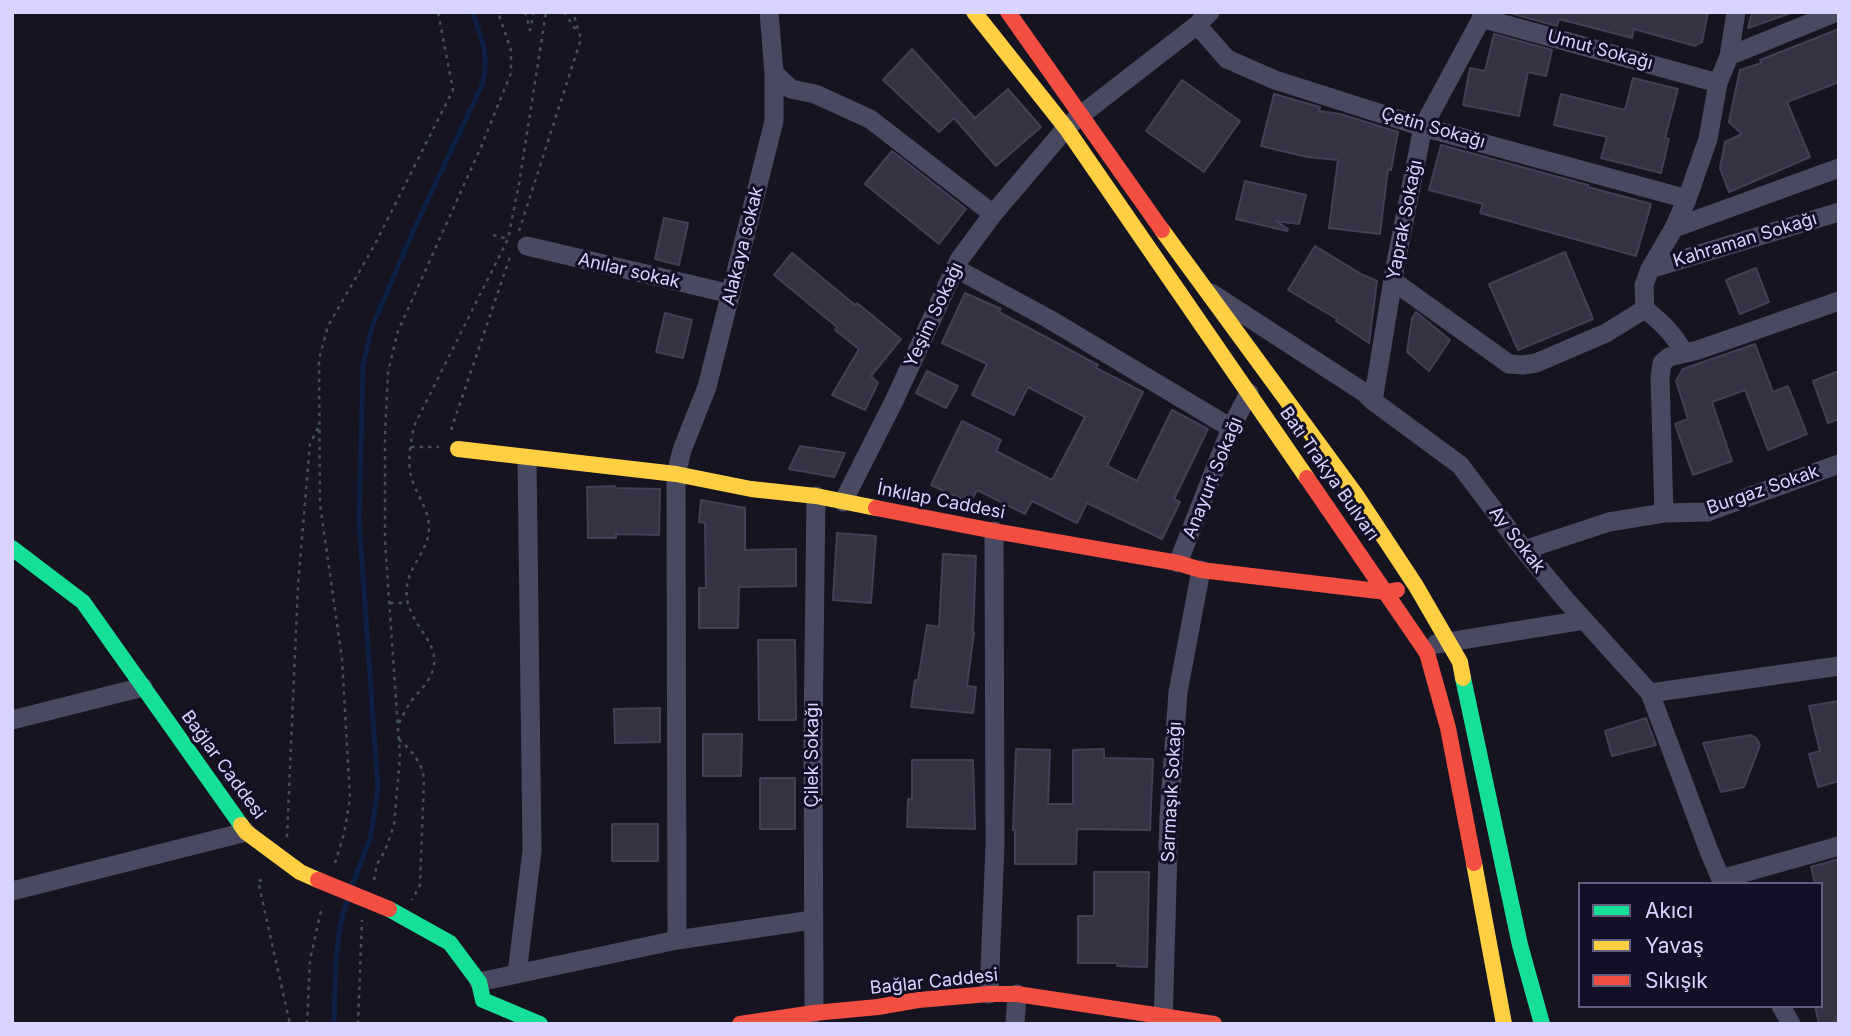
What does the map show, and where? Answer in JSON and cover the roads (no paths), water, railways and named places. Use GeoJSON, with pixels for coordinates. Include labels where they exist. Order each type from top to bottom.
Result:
{"type":"FeatureCollection","features":[{"type":"Feature","properties":{"kind":"main road","name":"Batı Trakya Bulvarı"},"geometry":{"type":"LineString","coordinates":[[974,12],[1074,121],[1203,288],[1356,495],[1416,586],[1460,662],[1520,945],[1542,1024]]}},
{"type":"Feature","properties":{"kind":"main road","name":"Batı Trakya Bulvarı"},"geometry":{"type":"LineString","coordinates":[[1008,12],[1074,121],[1249,393],[1427,653],[1448,728],[1503,1024]]}},
{"type":"Feature","properties":{"kind":"main road","name":"İnkılap Caddesi"},"geometry":{"type":"LineString","coordinates":[[458,449],[676,474],[751,489],[816,496],[1178,563],[1201,570],[1387,592],[1416,586]]}},
{"type":"Feature","properties":{"kind":"main road","name":"Bağlar Caddesi"},"geometry":{"type":"LineString","coordinates":[[12,548],[83,602],[246,832],[300,872],[389,909],[450,943],[479,982],[483,1000],[540,1024]]}},
{"type":"Feature","properties":{"kind":"main road","name":"Bağlar Caddesi"},"geometry":{"type":"LineString","coordinates":[[740,1024],[814,1013],[878,1015],[918,1000],[1017,994],[1163,1020],[1214,1024]]}},
{"type":"Feature","properties":{"kind":"street","name":"Alakaya sokak"},"geometry":{"type":"LineString","coordinates":[[677,940],[676,474],[682,450],[707,387],[774,121],[774,73],[769,12]]}},
{"type":"Feature","properties":{"kind":"street"},"geometry":{"type":"LineString","coordinates":[[1684,353],[1676,338],[1645,310],[1644,285],[1687,199],[1708,139],[1718,83],[1729,56],[1736,12]]}},
{"type":"Feature","properties":{"kind":"street"},"geometry":{"type":"LineString","coordinates":[[1729,56],[1837,12]]}},
{"type":"Feature","properties":{"kind":"street","name":"Umut Sokağı"},"geometry":{"type":"LineString","coordinates":[[1483,15],[1718,83]]}},
{"type":"Feature","properties":{"kind":"street","name":"Yaprak Sokağı"},"geometry":{"type":"LineString","coordinates":[[1373,401],[1423,127],[1483,15]]}},
{"type":"Feature","properties":{"kind":"street","name":"Yeşim Sokağı"},"geometry":{"type":"LineString","coordinates":[[843,502],[894,401],[959,260],[993,214],[1074,121],[1203,19]]}},
{"type":"Feature","properties":{"kind":"street","name":"Çetin Sokağı"},"geometry":{"type":"LineString","coordinates":[[1203,19],[1227,59],[1275,80],[1423,127],[1687,199]]}},
{"type":"Feature","properties":{"kind":"street"},"geometry":{"type":"LineString","coordinates":[[774,73],[791,89],[815,94],[870,119],[993,214]]}},
{"type":"Feature","properties":{"kind":"street"},"geometry":{"type":"LineString","coordinates":[[1674,228],[1839,168]]}},
{"type":"Feature","properties":{"kind":"street","name":"Kahraman Sokağı"},"geometry":{"type":"LineString","coordinates":[[1650,269],[1839,212]]}},
{"type":"Feature","properties":{"kind":"street","name":"Anılar sokak"},"geometry":{"type":"LineString","coordinates":[[527,246],[731,294]]}},
{"type":"Feature","properties":{"kind":"street"},"geometry":{"type":"LineString","coordinates":[[955,268],[1049,319],[1231,428]]}},
{"type":"Feature","properties":{"kind":"street"},"geometry":{"type":"LineString","coordinates":[[1393,281],[1509,364],[1536,363],[1606,333],[1645,310]]}},
{"type":"Feature","properties":{"kind":"street","name":"Ay Sokak"},"geometry":{"type":"LineString","coordinates":[[1203,288],[1365,393],[1460,465],[1524,550],[1650,693],[1722,881]]}},
{"type":"Feature","properties":{"kind":"street"},"geometry":{"type":"LineString","coordinates":[[1664,513],[1660,377],[1662,363],[1669,357],[1839,301]]}},
{"type":"Feature","properties":{"kind":"street","name":"Anayurt Sokağı"},"geometry":{"type":"LineString","coordinates":[[1178,563],[1231,428],[1249,393]]}},
{"type":"Feature","properties":{"kind":"street"},"geometry":{"type":"LineString","coordinates":[[517,974],[532,850],[527,458]]}},
{"type":"Feature","properties":{"kind":"street","name":"Burgaz Sokak"},"geometry":{"type":"LineString","coordinates":[[1524,550],[1609,522],[1664,513],[1707,512],[1839,464]]}},
{"type":"Feature","properties":{"kind":"street","name":"Çilek Sokağı"},"geometry":{"type":"LineString","coordinates":[[814,1013],[816,496]]}},
{"type":"Feature","properties":{"kind":"street"},"geometry":{"type":"LineString","coordinates":[[989,994],[995,845],[994,531]]}},
{"type":"Feature","properties":{"kind":"street","name":"Sarmaşık Sokağı"},"geometry":{"type":"LineString","coordinates":[[1163,1020],[1169,817],[1178,692],[1201,570]]}},
{"type":"Feature","properties":{"kind":"street"},"geometry":{"type":"LineString","coordinates":[[1423,646],[1584,620]]}},
{"type":"Feature","properties":{"kind":"street"},"geometry":{"type":"LineString","coordinates":[[1650,693],[1839,666]]}},
{"type":"Feature","properties":{"kind":"street"},"geometry":{"type":"LineString","coordinates":[[12,720],[143,687]]}},
{"type":"Feature","properties":{"kind":"street"},"geometry":{"type":"LineString","coordinates":[[12,891],[246,832]]}},
{"type":"Feature","properties":{"kind":"street"},"geometry":{"type":"LineString","coordinates":[[1722,881],[1839,846]]}},
{"type":"Feature","properties":{"kind":"street"},"geometry":{"type":"LineString","coordinates":[[479,982],[677,940],[813,920]]}},
{"type":"Feature","properties":{"kind":"street"},"geometry":{"type":"LineString","coordinates":[[1015,1024],[1017,994]]}},
{"type":"Feature","properties":{"kind":"street"},"geometry":{"type":"LineString","coordinates":[[1782,1008],[1791,1024]]}},
{"type":"Feature","properties":{"kind":"waterway"},"geometry":{"type":"LineString","coordinates":[[352,886],[370,839],[378,789],[359,520],[363,365],[372,327],[415,227],[482,85],[485,56],[472,12]]}},
{"type":"Feature","properties":{"kind":"waterway"},"geometry":{"type":"LineString","coordinates":[[334,1024],[338,945],[348,899]]}}]}
